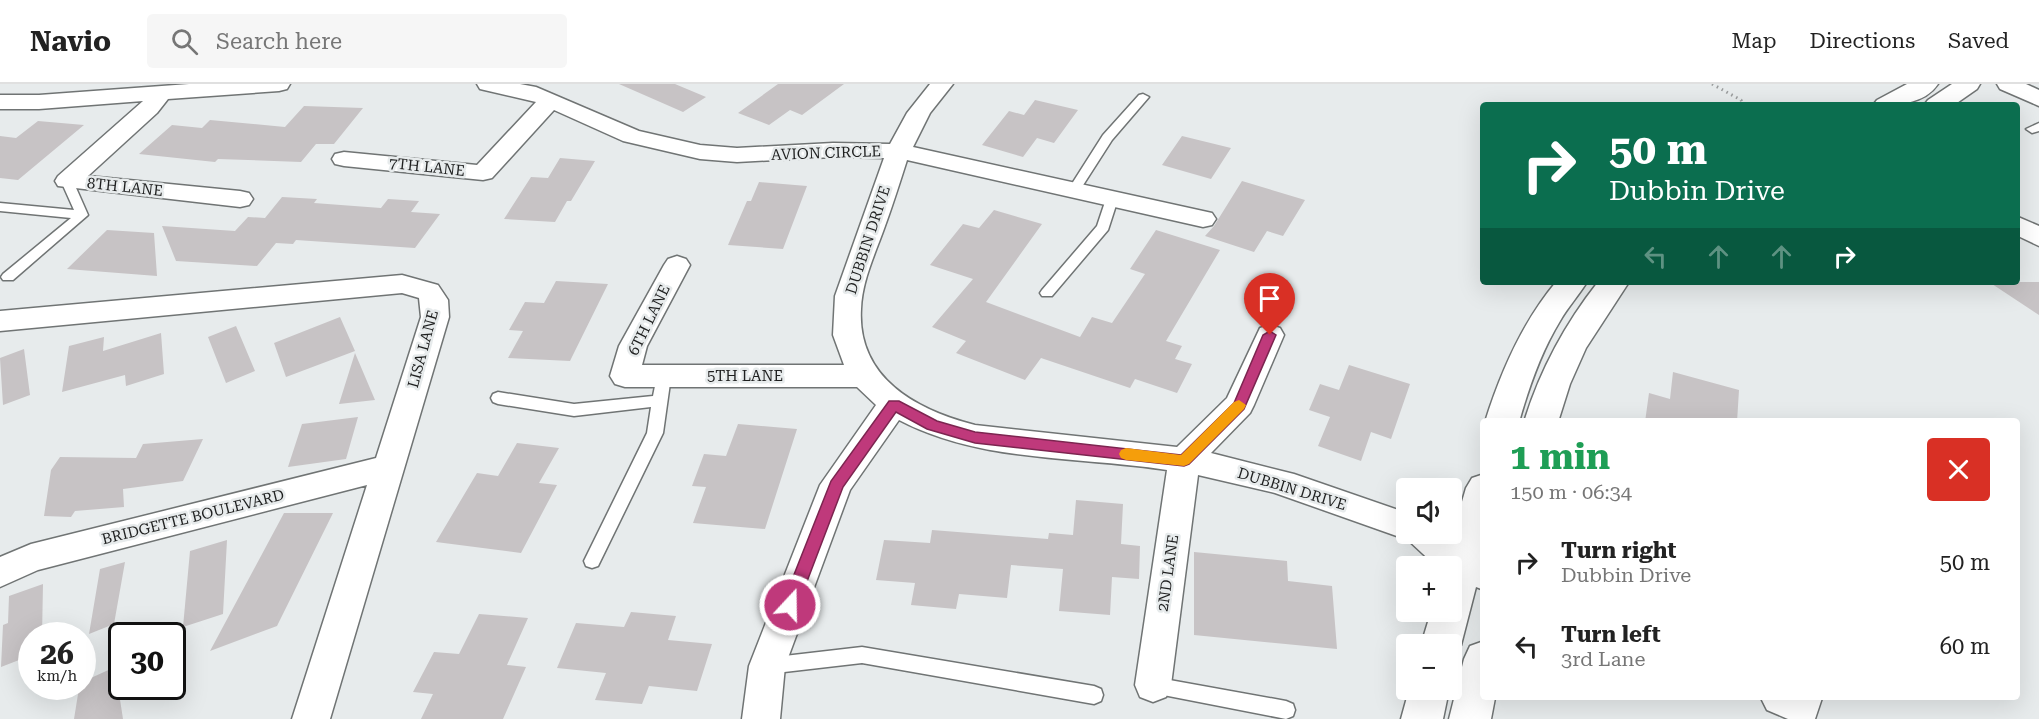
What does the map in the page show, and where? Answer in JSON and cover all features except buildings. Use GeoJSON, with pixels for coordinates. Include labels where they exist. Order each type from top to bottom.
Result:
{"type":"FeatureCollection","features":[{"type":"Feature","properties":{"kind":"street"},"geometry":{"type":"LineString","coordinates":[[0,102],[39,102],[279,84]]}},
{"type":"Feature","properties":{"kind":"street","name":"DUBBIN DRIVE"},"geometry":{"type":"LineString","coordinates":[[942,84],[929,97],[905,133],[847,308],[848,338],[852,352],[865,376],[894,404],[932,425],[975,437],[1184,460],[1255,475],[1327,497],[1396,523]]}},
{"type":"Feature","properties":{"kind":"street"},"geometry":{"type":"LineString","coordinates":[[1892,102],[1926,84]]}},
{"type":"Feature","properties":{"kind":"street"},"geometry":{"type":"LineString","coordinates":[[1941,102],[1968,84]]}},
{"type":"Feature","properties":{"kind":"street"},"geometry":{"type":"LineString","coordinates":[[2008,84],[2039,99]]}},
{"type":"Feature","properties":{"kind":"street","name":"AVION CIRCLE"},"geometry":{"type":"LineString","coordinates":[[496,85],[550,100],[632,136],[699,152],[773,154],[844,150],[898,151],[1203,219]]}},
{"type":"Feature","properties":{"kind":"street","name":"8TH LANE"},"geometry":{"type":"LineString","coordinates":[[67,181],[149,108],[161,93]]}},
{"type":"Feature","properties":{"kind":"street","name":"7TH LANE"},"geometry":{"type":"LineString","coordinates":[[344,159],[483,172],[550,100]]}},
{"type":"Feature","properties":{"kind":"street","name":"8TH LANE"},"geometry":{"type":"LineString","coordinates":[[67,181],[240,199]]}},
{"type":"Feature","properties":{"kind":"street"},"geometry":{"type":"LineString","coordinates":[[2020,226],[2039,238]]}},
{"type":"Feature","properties":{"kind":"street","name":"6TH LANE"},"geometry":{"type":"LineString","coordinates":[[625,376],[633,346],[676,265]]}},
{"type":"Feature","properties":{"kind":"street","name":"LISA LANE"},"geometry":{"type":"LineString","coordinates":[[0,321],[402,284],[422,286],[432,293],[435,317],[311,719]]}},
{"type":"Feature","properties":{"kind":"street"},"geometry":{"type":"LineString","coordinates":[[1503,418],[1511,391],[1532,341],[1559,297],[1569,285]]}},
{"type":"Feature","properties":{"kind":"street"},"geometry":{"type":"LineString","coordinates":[[1542,418],[1566,354],[1591,311],[1612,285]]}},
{"type":"Feature","properties":{"kind":"street"},"geometry":{"type":"LineString","coordinates":[[1184,460],[1239,405],[1270,335]]}},
{"type":"Feature","properties":{"kind":"street","name":"5TH LANE"},"geometry":{"type":"LineString","coordinates":[[625,376],[662,389],[865,376]]}},
{"type":"Feature","properties":{"kind":"street"},"geometry":{"type":"LineString","coordinates":[[761,719],[767,666],[836,485],[894,404]]}},
{"type":"Feature","properties":{"kind":"street","name":"2ND LANE"},"geometry":{"type":"LineString","coordinates":[[1153,685],[1184,460]]}},
{"type":"Feature","properties":{"kind":"street","name":"BRIDGETTE BOULEVARD"},"geometry":{"type":"LineString","coordinates":[[0,573],[32,558],[389,467]]}},
{"type":"Feature","properties":{"kind":"street"},"geometry":{"type":"LineString","coordinates":[[1462,587],[1472,571],[1480,516]]}},
{"type":"Feature","properties":{"kind":"street"},"geometry":{"type":"LineString","coordinates":[[1436,544],[1472,571]]}},
{"type":"Feature","properties":{"kind":"street"},"geometry":{"type":"LineString","coordinates":[[1470,719],[1480,676]]}},
{"type":"Feature","properties":{"kind":"street"},"geometry":{"type":"LineString","coordinates":[[1422,719],[1427,700]]}},
{"type":"Feature","properties":{"kind":"street"},"geometry":{"type":"LineString","coordinates":[[1785,700],[1802,707],[1803,700]]}},
{"type":"Feature","properties":{"kind":"lane"},"geometry":{"type":"LineString","coordinates":[[1074,190],[1107,138],[1143,97]]}},
{"type":"Feature","properties":{"kind":"lane"},"geometry":{"type":"LineString","coordinates":[[67,181],[82,215]]}},
{"type":"Feature","properties":{"kind":"lane"},"geometry":{"type":"LineString","coordinates":[[1047,293],[1103,227],[1112,199]]}},
{"type":"Feature","properties":{"kind":"lane"},"geometry":{"type":"LineString","coordinates":[[0,207],[82,215]]}},
{"type":"Feature","properties":{"kind":"lane"},"geometry":{"type":"LineString","coordinates":[[8,277],[82,215]]}},
{"type":"Feature","properties":{"kind":"lane"},"geometry":{"type":"LineString","coordinates":[[498,398],[574,410],[662,389],[655,433],[592,561]]}},
{"type":"Feature","properties":{"kind":"lane"},"geometry":{"type":"LineString","coordinates":[[767,666],[862,655],[1094,695]]}},
{"type":"Feature","properties":{"kind":"lane"},"geometry":{"type":"LineString","coordinates":[[1153,685],[1286,710]]}},
{"type":"Feature","properties":{"kind":"path"},"geometry":{"type":"LineString","coordinates":[[1712,84],[1742,102]]}},
{"type":"Feature","properties":{"kind":"slow traffic"},"geometry":{"type":"LineString","coordinates":[[1126,454],[1184,460],[1239,405]]}},
{"type":"Feature","properties":{"kind":"route"},"geometry":{"type":"LineString","coordinates":[[790,605],[836,485],[894,404],[932,425],[975,437],[1184,460],[1239,405],[1270,335]]}}]}
